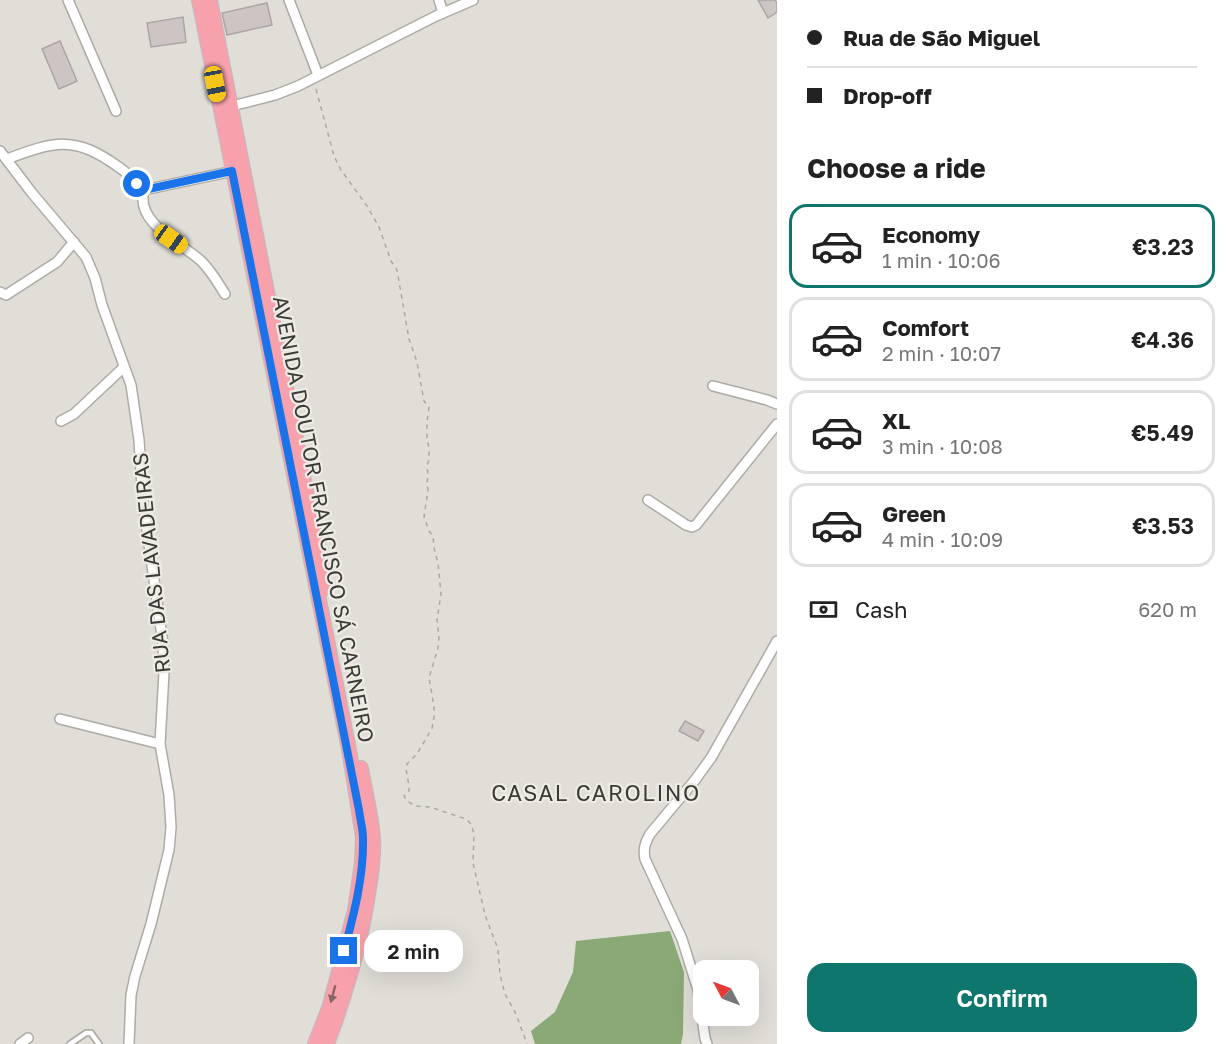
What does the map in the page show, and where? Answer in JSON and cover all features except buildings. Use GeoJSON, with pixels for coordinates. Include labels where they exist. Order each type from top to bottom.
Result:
{"type":"FeatureCollection","features":[{"type":"Feature","properties":{"kind":"main road","name":"AVENIDA DOUTOR FRANCISCO SÁ CARNEIRO"},"geometry":{"type":"LineString","coordinates":[[199,0],[344,727],[363,837],[355,910],[329,1008],[315,1044]]}},
{"type":"Feature","properties":{"kind":"main road","name":"AVENIDA DOUTOR FRANCISCO SÁ CARNEIRO"},"geometry":{"type":"LineString","coordinates":[[210,0],[367,796],[373,837],[373,859],[367,906],[344,998],[327,1044]]}},
{"type":"Feature","properties":{"kind":"street"},"geometry":{"type":"LineString","coordinates":[[68,0],[116,111]]}},
{"type":"Feature","properties":{"kind":"street"},"geometry":{"type":"LineString","coordinates":[[289,0],[316,76]]}},
{"type":"Feature","properties":{"kind":"street"},"geometry":{"type":"LineString","coordinates":[[439,0],[443,13]]}},
{"type":"Feature","properties":{"kind":"street"},"geometry":{"type":"LineString","coordinates":[[232,106],[275,95],[473,0]]}},
{"type":"Feature","properties":{"kind":"street"},"geometry":{"type":"LineString","coordinates":[[7,159],[44,146],[69,143],[112,162],[144,190]]}},
{"type":"Feature","properties":{"kind":"street","name":"RUA DAS LAVADEIRAS"},"geometry":{"type":"LineString","coordinates":[[0,151],[86,257],[131,385],[136,413],[143,502],[163,644],[164,672],[160,744],[171,827],[169,850],[152,924],[131,994],[129,1044]]}},
{"type":"Feature","properties":{"kind":"street"},"geometry":{"type":"LineString","coordinates":[[144,190],[232,171]]}},
{"type":"Feature","properties":{"kind":"street"},"geometry":{"type":"LineString","coordinates":[[144,190],[142,197],[144,207],[155,225],[201,261],[225,294]]}},
{"type":"Feature","properties":{"kind":"street"},"geometry":{"type":"LineString","coordinates":[[0,292],[6,295],[57,262],[74,242]]}},
{"type":"Feature","properties":{"kind":"street"},"geometry":{"type":"LineString","coordinates":[[62,421],[74,414],[124,367]]}},
{"type":"Feature","properties":{"kind":"street"},"geometry":{"type":"LineString","coordinates":[[713,386],[777,404]]}},
{"type":"Feature","properties":{"kind":"street"},"geometry":{"type":"LineString","coordinates":[[648,500],[686,525],[692,527],[696,525],[777,424]]}},
{"type":"Feature","properties":{"kind":"street"},"geometry":{"type":"LineString","coordinates":[[707,1044],[698,990],[682,939],[645,859],[644,844],[711,758],[777,641]]}},
{"type":"Feature","properties":{"kind":"street"},"geometry":{"type":"LineString","coordinates":[[60,719],[160,744]]}},
{"type":"Feature","properties":{"kind":"street"},"geometry":{"type":"LineString","coordinates":[[20,1044],[30,1041]]}},
{"type":"Feature","properties":{"kind":"lane"},"geometry":{"type":"LineString","coordinates":[[70,1044],[86,1033],[91,1033],[99,1044]]}},
{"type":"Feature","properties":{"kind":"path"},"geometry":{"type":"LineString","coordinates":[[316,76],[334,156],[379,227],[391,261],[397,270],[409,339],[417,362],[424,401],[429,406],[428,490],[424,517],[433,536],[440,585],[437,620],[438,648],[429,678],[434,717],[427,737],[407,764],[409,791],[404,796],[406,801],[415,806],[430,807],[466,819],[471,824],[474,834],[472,852],[474,868],[485,915],[498,949],[500,975],[505,994],[516,1014],[527,1044]]}},
{"type":"Feature","properties":{"kind":"green space"},"geometry":{"type":"Polygon","coordinates":[[[670,931],[684,972],[681,1044],[535,1044],[531,1031],[555,1012],[573,972],[576,941],[670,931]]]}},
{"type":"Feature","properties":{"kind":"district","name":"CASAL CAROLINO"},"geometry":{"type":"Point","coordinates":[596,792]}},
{"type":"Feature","properties":{"kind":"route"},"geometry":{"type":"LineString","coordinates":[[137,184],[144,190],[232,171],[348,750],[363,837],[360,882],[344,951]]}}]}
